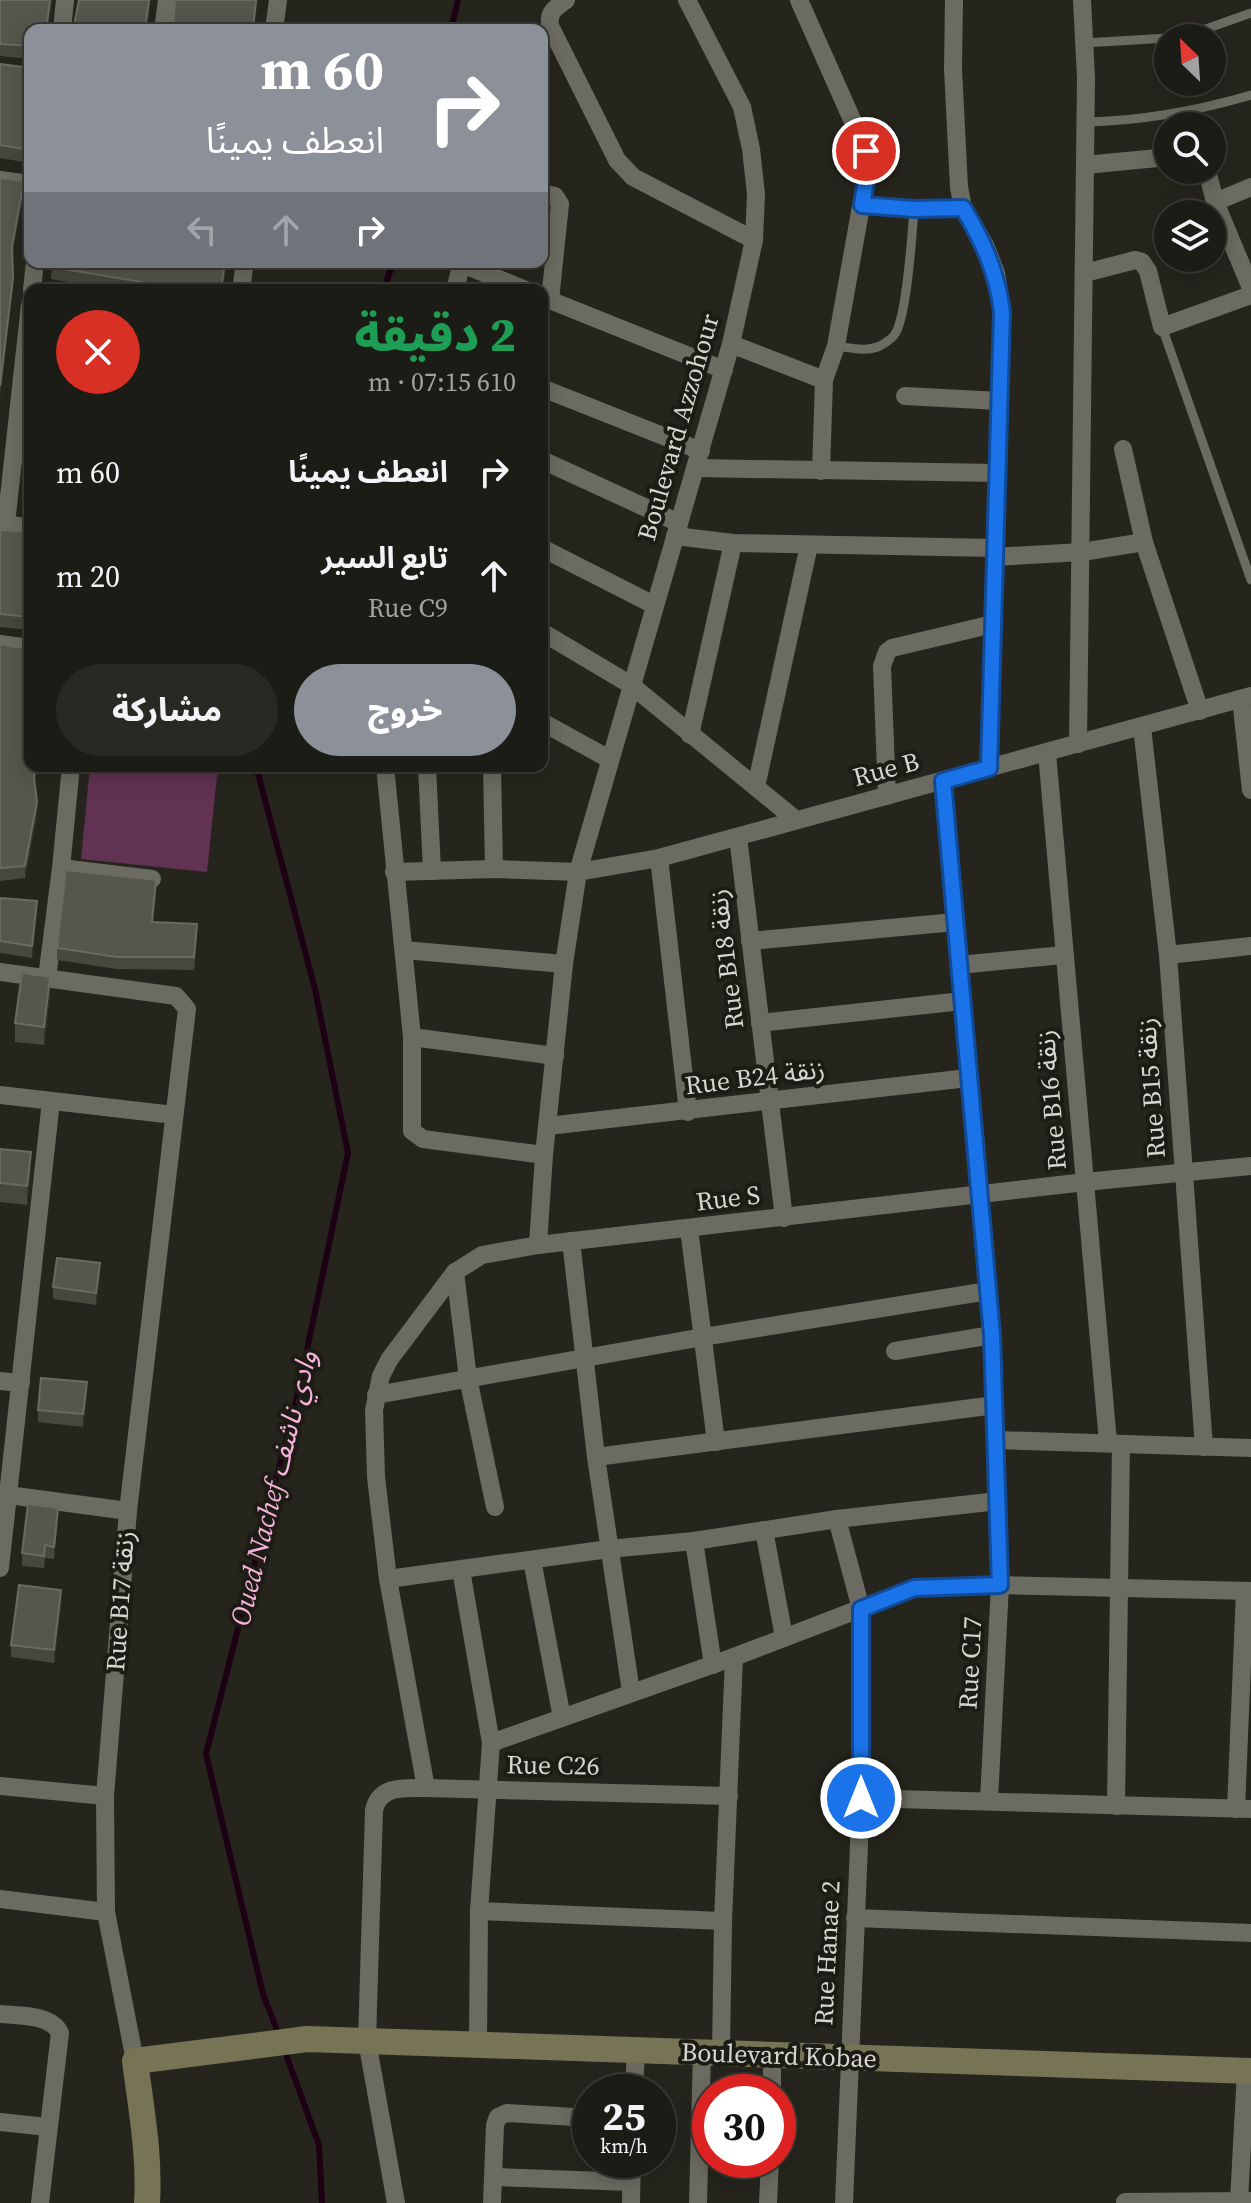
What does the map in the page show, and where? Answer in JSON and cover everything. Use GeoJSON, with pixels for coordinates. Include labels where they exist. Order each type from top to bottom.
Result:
{"type":"FeatureCollection","features":[{"type":"Feature","properties":{"kind":"main road","name":"Boulevard Kobae"},"geometry":{"type":"LineString","coordinates":[[135,2061],[307,2039],[1249,2071]]}},
{"type":"Feature","properties":{"kind":"main road","name":"Rue B17 زنقة"},"geometry":{"type":"LineString","coordinates":[[135,2061],[149,2180],[147,2203]]}},
{"type":"Feature","properties":{"kind":"street"},"geometry":{"type":"LineString","coordinates":[[63,24],[65,0]]}},
{"type":"Feature","properties":{"kind":"street"},"geometry":{"type":"LineString","coordinates":[[164,24],[167,0]]}},
{"type":"Feature","properties":{"kind":"street"},"geometry":{"type":"LineString","coordinates":[[275,24],[278,0]]}},
{"type":"Feature","properties":{"kind":"street"},"geometry":{"type":"LineString","coordinates":[[566,0],[549,16],[550,26],[617,160],[633,177],[754,240]]}},
{"type":"Feature","properties":{"kind":"street","name":"Boulevard Azzohour"},"geometry":{"type":"LineString","coordinates":[[538,1245],[564,964],[578,872],[699,460],[731,344],[754,240],[756,194],[742,107],[687,0]]}},
{"type":"Feature","properties":{"kind":"street"},"geometry":{"type":"LineString","coordinates":[[799,0],[866,151],[867,173],[862,205],[836,346],[824,380],[821,471]]}},
{"type":"Feature","properties":{"kind":"street"},"geometry":{"type":"LineString","coordinates":[[954,0],[956,155],[963,208],[985,245],[996,273],[1003,340],[996,473],[989,768]]}},
{"type":"Feature","properties":{"kind":"street"},"geometry":{"type":"LineString","coordinates":[[1078,744],[1085,273],[1082,0]]}},
{"type":"Feature","properties":{"kind":"street"},"geometry":{"type":"LineString","coordinates":[[1085,165],[1154,158]]}},
{"type":"Feature","properties":{"kind":"street"},"geometry":{"type":"LineString","coordinates":[[0,180],[24,183]]}},
{"type":"Feature","properties":{"kind":"street"},"geometry":{"type":"LineString","coordinates":[[1220,200],[1251,187]]}},
{"type":"Feature","properties":{"kind":"street"},"geometry":{"type":"LineString","coordinates":[[548,194],[555,196],[560,204],[548,285]]}},
{"type":"Feature","properties":{"kind":"street"},"geometry":{"type":"LineString","coordinates":[[862,205],[914,209],[963,208]]}},
{"type":"Feature","properties":{"kind":"street"},"geometry":{"type":"LineString","coordinates":[[1226,228],[1251,288]]}},
{"type":"Feature","properties":{"kind":"street"},"geometry":{"type":"LineString","coordinates":[[1085,273],[1135,260],[1142,262],[1148,271],[1162,327],[1251,295]]}},
{"type":"Feature","properties":{"kind":"street"},"geometry":{"type":"LineString","coordinates":[[474,268],[512,284]]}},
{"type":"Feature","properties":{"kind":"street"},"geometry":{"type":"LineString","coordinates":[[548,299],[724,370]]}},
{"type":"Feature","properties":{"kind":"street"},"geometry":{"type":"LineString","coordinates":[[731,344],[824,380]]}},
{"type":"Feature","properties":{"kind":"street"},"geometry":{"type":"LineString","coordinates":[[24,354],[3,524],[24,527]]}},
{"type":"Feature","properties":{"kind":"street"},"geometry":{"type":"LineString","coordinates":[[548,391],[699,460],[821,471],[996,473]]}},
{"type":"Feature","properties":{"kind":"street"},"geometry":{"type":"LineString","coordinates":[[905,396],[999,401]]}},
{"type":"Feature","properties":{"kind":"street"},"geometry":{"type":"LineString","coordinates":[[1123,449],[1144,542],[1200,711]]}},
{"type":"Feature","properties":{"kind":"street"},"geometry":{"type":"LineString","coordinates":[[548,463],[677,529],[733,543],[994,553],[1082,552],[1144,542]]}},
{"type":"Feature","properties":{"kind":"street"},"geometry":{"type":"LineString","coordinates":[[690,735],[733,543]]}},
{"type":"Feature","properties":{"kind":"street"},"geometry":{"type":"LineString","coordinates":[[756,787],[809,545]]}},
{"type":"Feature","properties":{"kind":"street"},"geometry":{"type":"LineString","coordinates":[[548,551],[654,605]]}},
{"type":"Feature","properties":{"kind":"street"},"geometry":{"type":"LineString","coordinates":[[887,796],[882,666],[887,652],[892,648],[993,624]]}},
{"type":"Feature","properties":{"kind":"street"},"geometry":{"type":"LineString","coordinates":[[548,636],[631,685],[796,820]]}},
{"type":"Feature","properties":{"kind":"street"},"geometry":{"type":"LineString","coordinates":[[0,644],[24,647]]}},
{"type":"Feature","properties":{"kind":"street"},"geometry":{"type":"LineString","coordinates":[[1246,698],[1251,790]]}},
{"type":"Feature","properties":{"kind":"street","name":"Rue B"},"geometry":{"type":"LineString","coordinates":[[394,872],[494,869],[578,872],[659,858],[1246,698]]}},
{"type":"Feature","properties":{"kind":"street"},"geometry":{"type":"LineString","coordinates":[[548,725],[609,759]]}},
{"type":"Feature","properties":{"kind":"street","name":"Rue B15 زنقة"},"geometry":{"type":"LineString","coordinates":[[1142,727],[1168,955],[1204,1447]]}},
{"type":"Feature","properties":{"kind":"street","name":"Rue B16 زنقة"},"geometry":{"type":"LineString","coordinates":[[1047,753],[1085,1182],[1114,1443],[1118,1588],[1116,1806]]}},
{"type":"Feature","properties":{"kind":"street"},"geometry":{"type":"LineString","coordinates":[[0,972],[47,978],[70,772]]}},
{"type":"Feature","properties":{"kind":"street"},"geometry":{"type":"LineString","coordinates":[[386,772],[412,1037],[411,1127],[423,1139],[544,1155]]}},
{"type":"Feature","properties":{"kind":"street"},"geometry":{"type":"LineString","coordinates":[[427,772],[432,871]]}},
{"type":"Feature","properties":{"kind":"street"},"geometry":{"type":"LineString","coordinates":[[492,772],[494,869]]}},
{"type":"Feature","properties":{"kind":"street"},"geometry":{"type":"LineString","coordinates":[[943,781],[981,1194]]}},
{"type":"Feature","properties":{"kind":"street","name":"Rue B18 زنقة"},"geometry":{"type":"LineString","coordinates":[[738,837],[784,1218]]}},
{"type":"Feature","properties":{"kind":"street"},"geometry":{"type":"LineString","coordinates":[[659,858],[688,1112]]}},
{"type":"Feature","properties":{"kind":"street"},"geometry":{"type":"LineString","coordinates":[[61,868],[152,879]]}},
{"type":"Feature","properties":{"kind":"street"},"geometry":{"type":"LineString","coordinates":[[750,941],[955,922]]}},
{"type":"Feature","properties":{"kind":"street"},"geometry":{"type":"LineString","coordinates":[[1168,955],[1251,946]]}},
{"type":"Feature","properties":{"kind":"street"},"geometry":{"type":"LineString","coordinates":[[404,950],[564,964]]}},
{"type":"Feature","properties":{"kind":"street"},"geometry":{"type":"LineString","coordinates":[[959,965],[1063,955]]}},
{"type":"Feature","properties":{"kind":"street","name":"Rue B17 زنقة"},"geometry":{"type":"LineString","coordinates":[[47,978],[176,996],[187,1009],[128,1511],[105,1796],[106,1912],[135,2061]]}},
{"type":"Feature","properties":{"kind":"street"},"geometry":{"type":"LineString","coordinates":[[760,1023],[962,1001]]}},
{"type":"Feature","properties":{"kind":"street"},"geometry":{"type":"LineString","coordinates":[[412,1037],[555,1056]]}},
{"type":"Feature","properties":{"kind":"street","name":"Rue B24 زنقة"},"geometry":{"type":"LineString","coordinates":[[548,1126],[968,1078]]}},
{"type":"Feature","properties":{"kind":"street"},"geometry":{"type":"LineString","coordinates":[[0,1095],[174,1115]]}},
{"type":"Feature","properties":{"kind":"street"},"geometry":{"type":"LineString","coordinates":[[0,1568],[4,1495],[21,1383],[51,1101]]}},
{"type":"Feature","properties":{"kind":"street","name":"Rue S"},"geometry":{"type":"LineString","coordinates":[[455,1272],[482,1255],[538,1245],[1251,1166]]}},
{"type":"Feature","properties":{"kind":"street","name":"Rue C17"},"geometry":{"type":"LineString","coordinates":[[981,1194],[992,1335],[1000,1585],[989,1800]]}},
{"type":"Feature","properties":{"kind":"street"},"geometry":{"type":"LineString","coordinates":[[689,1229],[716,1442]]}},
{"type":"Feature","properties":{"kind":"street"},"geometry":{"type":"LineString","coordinates":[[571,1241],[596,1457],[631,1692]]}},
{"type":"Feature","properties":{"kind":"street"},"geometry":{"type":"LineString","coordinates":[[455,1272],[468,1378],[495,1507]]}},
{"type":"Feature","properties":{"kind":"street"},"geometry":{"type":"LineString","coordinates":[[426,1788],[388,1579],[376,1477],[374,1418],[376,1395],[389,1360],[455,1272]]}},
{"type":"Feature","properties":{"kind":"street"},"geometry":{"type":"LineString","coordinates":[[376,1395],[988,1291]]}},
{"type":"Feature","properties":{"kind":"street"},"geometry":{"type":"LineString","coordinates":[[895,1351],[992,1335]]}},
{"type":"Feature","properties":{"kind":"street"},"geometry":{"type":"LineString","coordinates":[[0,1381],[21,1383]]}},
{"type":"Feature","properties":{"kind":"street"},"geometry":{"type":"LineString","coordinates":[[596,1457],[995,1405]]}},
{"type":"Feature","properties":{"kind":"street"},"geometry":{"type":"LineString","coordinates":[[996,1440],[1251,1448]]}},
{"type":"Feature","properties":{"kind":"street"},"geometry":{"type":"LineString","coordinates":[[4,1495],[128,1511]]}},
{"type":"Feature","properties":{"kind":"street"},"geometry":{"type":"LineString","coordinates":[[388,1579],[609,1549],[694,1541],[837,1519],[998,1501]]}},
{"type":"Feature","properties":{"kind":"street","name":"Rue Hanae 2"},"geometry":{"type":"LineString","coordinates":[[837,1519],[861,1609],[861,1798],[844,2203]]}},
{"type":"Feature","properties":{"kind":"street"},"geometry":{"type":"LineString","coordinates":[[764,1530],[784,1637]]}},
{"type":"Feature","properties":{"kind":"street"},"geometry":{"type":"LineString","coordinates":[[694,1541],[713,1665]]}},
{"type":"Feature","properties":{"kind":"street"},"geometry":{"type":"LineString","coordinates":[[532,1560],[562,1718]]}},
{"type":"Feature","properties":{"kind":"street"},"geometry":{"type":"LineString","coordinates":[[461,1570],[491,1743],[479,1911],[478,2044]]}},
{"type":"Feature","properties":{"kind":"street"},"geometry":{"type":"LineString","coordinates":[[491,1743],[713,1665],[914,1588],[1000,1585],[1248,1591],[1243,1809],[861,1798]]}},
{"type":"Feature","properties":{"kind":"street"},"geometry":{"type":"LineString","coordinates":[[710,2074],[723,1921],[734,1657]]}},
{"type":"Feature","properties":{"kind":"street"},"geometry":{"type":"LineString","coordinates":[[0,1786],[105,1796]]}},
{"type":"Feature","properties":{"kind":"street","name":"Rue C26"},"geometry":{"type":"LineString","coordinates":[[367,2041],[374,1810],[379,1797],[395,1788],[729,1796]]}},
{"type":"Feature","properties":{"kind":"street"},"geometry":{"type":"LineString","coordinates":[[0,1899],[106,1912]]}},
{"type":"Feature","properties":{"kind":"street"},"geometry":{"type":"LineString","coordinates":[[479,1911],[723,1921]]}},
{"type":"Feature","properties":{"kind":"street"},"geometry":{"type":"LineString","coordinates":[[855,1918],[1251,1933]]}},
{"type":"Feature","properties":{"kind":"street"},"geometry":{"type":"LineString","coordinates":[[0,2014],[49,2020],[60,2033],[40,2203]]}},
{"type":"Feature","properties":{"kind":"street"},"geometry":{"type":"LineString","coordinates":[[367,2041],[396,2203]]}},
{"type":"Feature","properties":{"kind":"street"},"geometry":{"type":"LineString","coordinates":[[635,2074],[636,2050]]}},
{"type":"Feature","properties":{"kind":"street"},"geometry":{"type":"LineString","coordinates":[[772,2054],[772,2074]]}},
{"type":"Feature","properties":{"kind":"street"},"geometry":{"type":"LineString","coordinates":[[1125,2202],[1245,2201],[1249,2071]]}},
{"type":"Feature","properties":{"kind":"street"},"geometry":{"type":"LineString","coordinates":[[492,2203],[495,2125],[502,2114],[572,2117]]}},
{"type":"Feature","properties":{"kind":"street"},"geometry":{"type":"LineString","coordinates":[[0,2122],[47,2127]]}},
{"type":"Feature","properties":{"kind":"street"},"geometry":{"type":"LineString","coordinates":[[494,2177],[631,2182]]}},
{"type":"Feature","properties":{"kind":"street"},"geometry":{"type":"LineString","coordinates":[[631,2178],[631,2203]]}},
{"type":"Feature","properties":{"kind":"street"},"geometry":{"type":"LineString","coordinates":[[698,2203],[701,2178]]}},
{"type":"Feature","properties":{"kind":"street"},"geometry":{"type":"LineString","coordinates":[[768,2203],[769,2178]]}},
{"type":"Feature","properties":{"kind":"lane"},"geometry":{"type":"LineString","coordinates":[[1220,24],[1251,13]]}},
{"type":"Feature","properties":{"kind":"lane"},"geometry":{"type":"LineString","coordinates":[[1084,43],[1154,39]]}},
{"type":"Feature","properties":{"kind":"lane"},"geometry":{"type":"LineString","coordinates":[[1085,122],[1183,113],[1251,95]]}},
{"type":"Feature","properties":{"kind":"lane"},"geometry":{"type":"LineString","coordinates":[[836,346],[867,350],[879,347],[895,335],[900,324],[909,268],[914,209]]}},
{"type":"Feature","properties":{"kind":"lane"},"geometry":{"type":"LineString","coordinates":[[1162,327],[1251,580]]}},
{"type":"Feature","properties":{"kind":"shaded area"},"geometry":{"type":"Polygon","coordinates":[[[89,772],[217,772],[207,872],[81,859],[89,772]]]}},
{"type":"Feature","properties":{"kind":"building"},"geometry":{"type":"Polygon","coordinates":[[[0,0],[50,0],[47,24],[24,24],[24,46],[0,44],[0,0]]]}},
{"type":"Feature","properties":{"kind":"building"},"geometry":{"type":"Polygon","coordinates":[[[79,0],[149,0],[146,24],[74,24],[79,0]]]}},
{"type":"Feature","properties":{"kind":"building"},"geometry":{"type":"Polygon","coordinates":[[[175,0],[256,0],[254,24],[173,24],[175,0]]]}},
{"type":"Feature","properties":{"kind":"building"},"geometry":{"type":"Polygon","coordinates":[[[0,64],[24,67],[24,149],[0,145],[0,64]]]}},
{"type":"Feature","properties":{"kind":"building"},"geometry":{"type":"Polygon","coordinates":[[[0,178],[24,181],[12,246],[13,278],[0,386],[0,178]]]}},
{"type":"Feature","properties":{"kind":"building"},"geometry":{"type":"Polygon","coordinates":[[[57,268],[224,268],[222,284],[154,284],[57,268]]]}},
{"type":"Feature","properties":{"kind":"building"},"geometry":{"type":"Polygon","coordinates":[[[0,530],[24,532],[24,616],[0,614],[0,530]]]}},
{"type":"Feature","properties":{"kind":"building"},"geometry":{"type":"Polygon","coordinates":[[[0,644],[24,648],[24,772],[34,772],[37,802],[25,866],[0,868],[0,644]]]}},
{"type":"Feature","properties":{"kind":"building"},"geometry":{"type":"Polygon","coordinates":[[[66,870],[156,880],[152,922],[197,924],[194,957],[117,957],[57,948],[66,870]]]}},
{"type":"Feature","properties":{"kind":"building"},"geometry":{"type":"Polygon","coordinates":[[[0,898],[37,901],[32,946],[0,941],[0,898]]]}},
{"type":"Feature","properties":{"kind":"building"},"geometry":{"type":"Polygon","coordinates":[[[22,973],[50,977],[44,1027],[15,1023],[22,973]]]}},
{"type":"Feature","properties":{"kind":"building"},"geometry":{"type":"Polygon","coordinates":[[[0,1149],[31,1152],[27,1186],[0,1183],[0,1149]]]}},
{"type":"Feature","properties":{"kind":"building"},"geometry":{"type":"Polygon","coordinates":[[[57,1258],[100,1263],[96,1293],[53,1287],[57,1258]]]}},
{"type":"Feature","properties":{"kind":"building"},"geometry":{"type":"Polygon","coordinates":[[[41,1378],[87,1382],[83,1414],[38,1410],[41,1378]]]}},
{"type":"Feature","properties":{"kind":"building"},"geometry":{"type":"Polygon","coordinates":[[[28,1504],[58,1508],[54,1547],[45,1545],[44,1556],[22,1553],[28,1504]]]}},
{"type":"Feature","properties":{"kind":"building"},"geometry":{"type":"Polygon","coordinates":[[[19,1585],[61,1590],[54,1650],[11,1645],[19,1585]]]}},
{"type":"Feature","properties":{"kind":"waterway","name":"Oued Nachef وادي ناشف"},"geometry":{"type":"LineString","coordinates":[[452,24],[458,0]]}},
{"type":"Feature","properties":{"kind":"waterway","name":"Oued Nachef وادي ناشف"},"geometry":{"type":"LineString","coordinates":[[386,284],[391,268]]}},
{"type":"Feature","properties":{"kind":"waterway","name":"Oued Nachef وادي ناشف"},"geometry":{"type":"LineString","coordinates":[[258,772],[315,989],[348,1153],[298,1393],[206,1754],[263,1994],[279,2035]]}},
{"type":"Feature","properties":{"kind":"waterway","name":"Oued Nachef وادي ناشف"},"geometry":{"type":"LineString","coordinates":[[284,2049],[319,2145],[322,2203]]}},
{"type":"Feature","properties":{"kind":"route"},"geometry":{"type":"LineString","coordinates":[[861,1798],[861,1609],[914,1588],[1000,1585],[992,1335],[943,781],[989,768],[1002,312],[996,273],[985,245],[963,208],[914,209],[862,205],[866,188],[866,151]]}}]}
